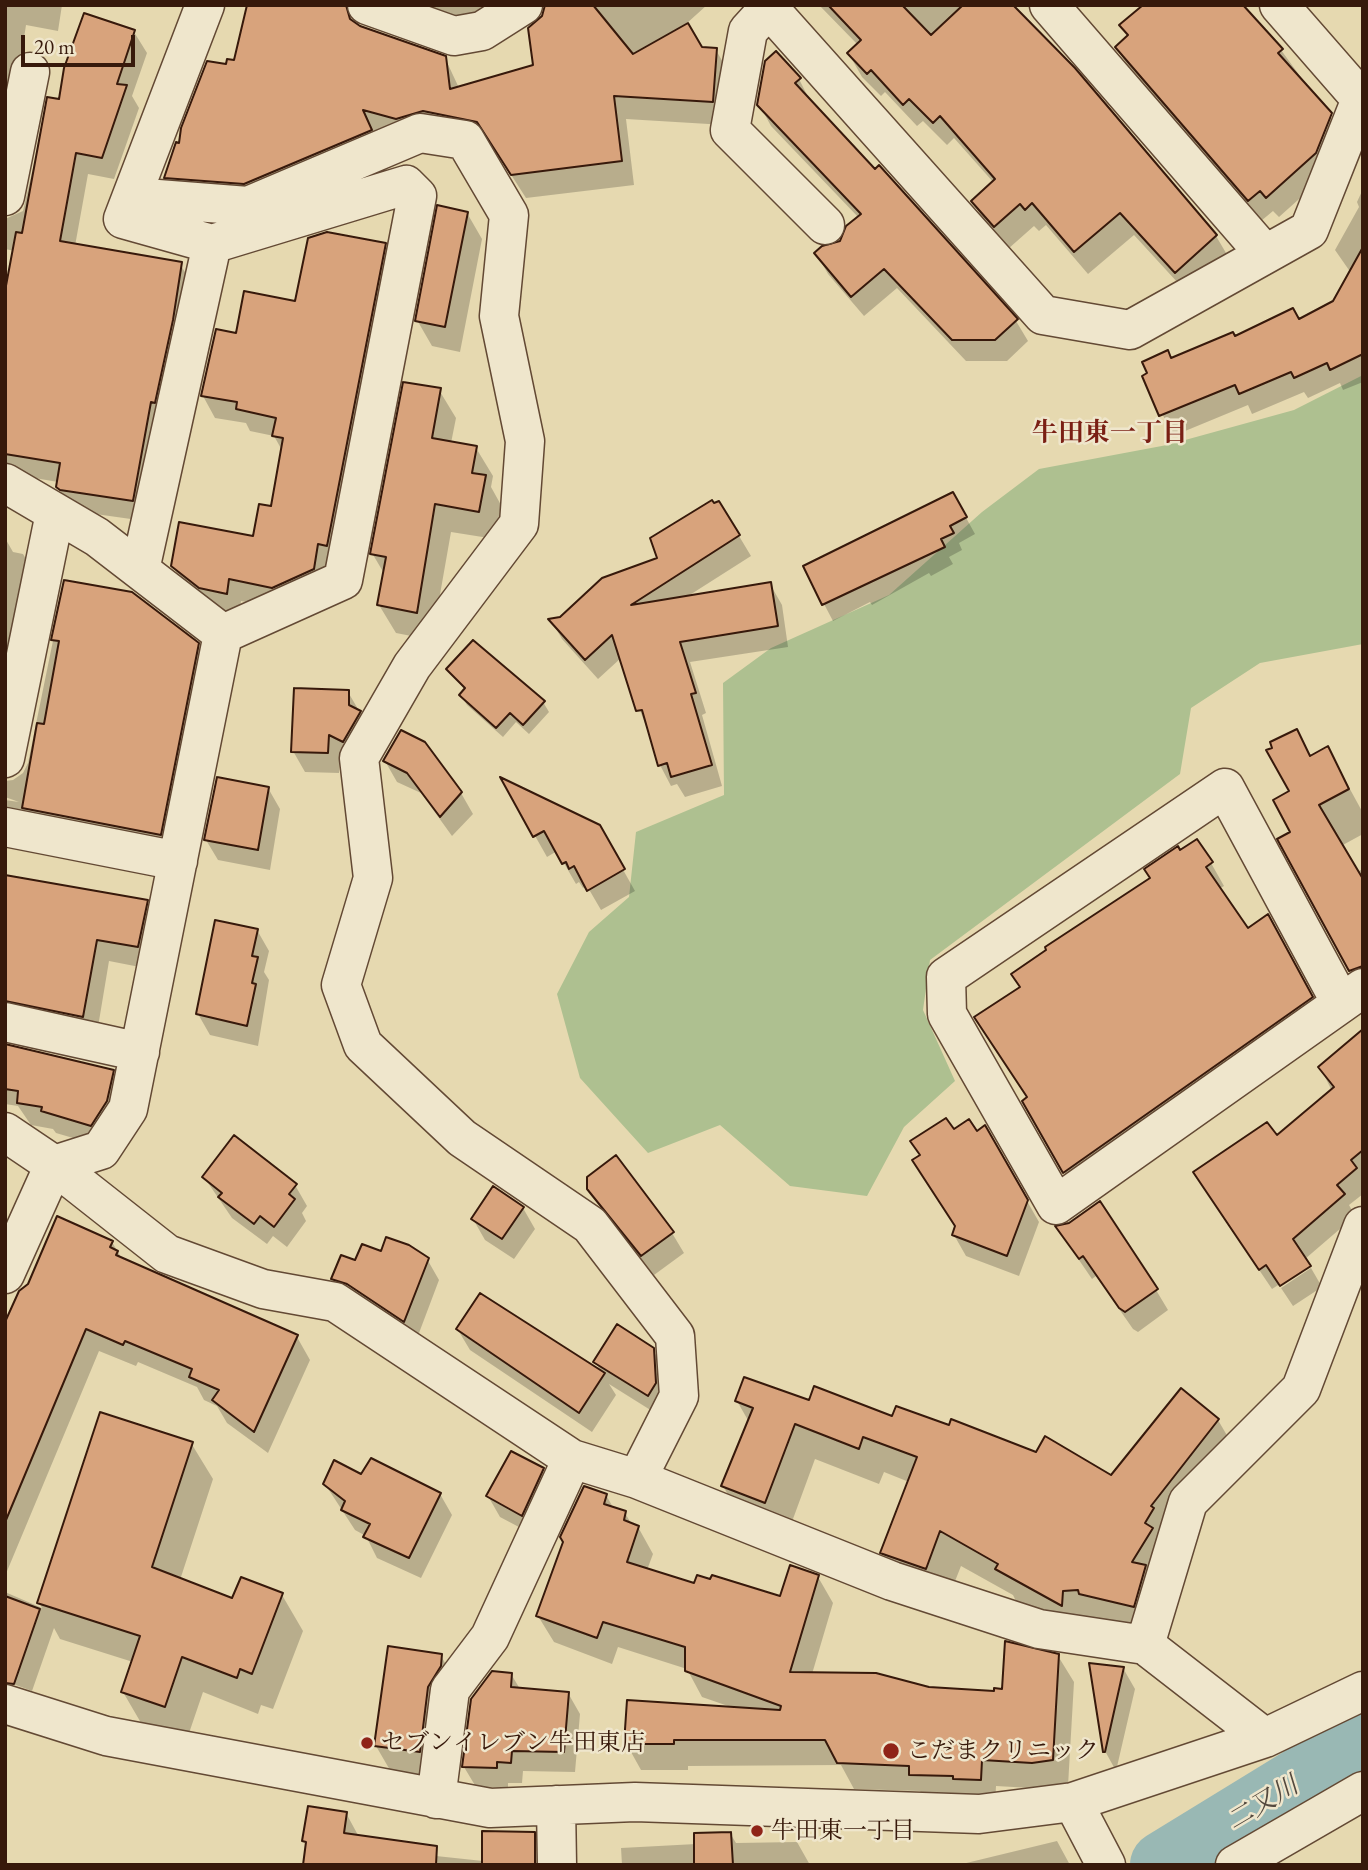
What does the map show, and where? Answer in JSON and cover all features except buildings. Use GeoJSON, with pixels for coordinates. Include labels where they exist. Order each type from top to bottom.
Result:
{"type":"FeatureCollection","features":[{"type":"Feature","properties":{"kind":"street"},"geometry":{"type":"LineString","coordinates":[[205,5],[123,219],[212,244],[406,185],[417,196],[343,580],[223,634]]}},
{"type":"Feature","properties":{"kind":"street"},"geometry":{"type":"LineString","coordinates":[[383,8],[454,36],[482,31],[523,5]]}},
{"type":"Feature","properties":{"kind":"street"},"geometry":{"type":"LineString","coordinates":[[1049,5],[1265,254]]}},
{"type":"Feature","properties":{"kind":"street"},"geometry":{"type":"LineString","coordinates":[[825,225],[730,130],[748,31],[768,7],[1043,315],[1130,330],[1309,230],[1361,99],[1279,5]]}},
{"type":"Feature","properties":{"kind":"street"},"geometry":{"type":"LineString","coordinates":[[5,196],[30,72]]}},
{"type":"Feature","properties":{"kind":"street"},"geometry":{"type":"LineString","coordinates":[[132,197],[248,206],[420,133],[465,140],[509,215],[499,316],[525,441],[519,524],[412,666],[359,758],[373,878],[341,985],[363,1045],[463,1138],[590,1225],[675,1336],[679,1396],[637,1479]]}},
{"type":"Feature","properties":{"kind":"street"},"geometry":{"type":"LineString","coordinates":[[140,570],[212,244]]}},
{"type":"Feature","properties":{"kind":"street"},"geometry":{"type":"LineString","coordinates":[[5,483],[97,537],[223,634]]}},
{"type":"Feature","properties":{"kind":"street"},"geometry":{"type":"LineString","coordinates":[[5,758],[55,513]]}},
{"type":"Feature","properties":{"kind":"street"},"geometry":{"type":"LineString","coordinates":[[5,1274],[54,1165],[101,1150],[128,1109],[223,634]]}},
{"type":"Feature","properties":{"kind":"street"},"geometry":{"type":"LineString","coordinates":[[1225,788],[1352,996],[1056,1205],[947,1014],[946,977],[1225,788]]}},
{"type":"Feature","properties":{"kind":"street"},"geometry":{"type":"LineString","coordinates":[[5,827],[178,861]]}},
{"type":"Feature","properties":{"kind":"street"},"geometry":{"type":"LineString","coordinates":[[5,1022],[140,1052]]}},
{"type":"Feature","properties":{"kind":"street"},"geometry":{"type":"LineString","coordinates":[[5,1132],[54,1165],[167,1254],[262,1289],[335,1303],[572,1459],[637,1479],[916,1589],[1039,1629],[1145,1645],[1265,1738]]}},
{"type":"Feature","properties":{"kind":"street"},"geometry":{"type":"LineString","coordinates":[[1145,1645],[1188,1502],[1301,1389],[1363,1226]]}},
{"type":"Feature","properties":{"kind":"street"},"geometry":{"type":"LineString","coordinates":[[436,1799],[450,1690],[490,1637],[572,1459]]}},
{"type":"Feature","properties":{"kind":"street"},"geometry":{"type":"LineString","coordinates":[[5,1704],[106,1736],[490,1808],[635,1802],[979,1814],[1073,1802],[1265,1738],[1363,1691]]}},
{"type":"Feature","properties":{"kind":"street"},"geometry":{"type":"LineString","coordinates":[[1235,1865],[1363,1791]]}},
{"type":"Feature","properties":{"kind":"street"},"geometry":{"type":"LineString","coordinates":[[1073,1802],[1105,1865]]}},
{"type":"Feature","properties":{"kind":"street"},"geometry":{"type":"LineString","coordinates":[[555,1805],[557,1865]]}},
{"type":"Feature","properties":{"kind":"green space"},"geometry":{"type":"Polygon","coordinates":[[[1363,375],[1363,644],[1260,663],[1191,708],[1180,774],[930,960],[923,1010],[955,1081],[904,1127],[867,1196],[790,1186],[720,1125],[648,1153],[580,1078],[557,994],[589,932],[629,897],[636,832],[724,795],[723,683],[771,648],[889,595],[982,512],[1039,469],[1167,445],[1294,410],[1363,375]]]}},
{"type":"Feature","properties":{"kind":"waterway","name":"二又川"},"geometry":{"type":"LineString","coordinates":[[1164,1865],[1363,1743]]}},
{"type":"Feature","properties":{"kind":"place","name":"セブンイレブン牛田東店"},"geometry":{"type":"Point","coordinates":[367,1743]}},
{"type":"Feature","properties":{"kind":"place","name":"こだまクリニック"},"geometry":{"type":"Point","coordinates":[891,1751]}},
{"type":"Feature","properties":{"kind":"place","name":"牛田東一丁目"},"geometry":{"type":"Point","coordinates":[757,1831]}},
{"type":"Feature","properties":{"kind":"district","name":"牛田東一丁目"},"geometry":{"type":"Point","coordinates":[1110,434]}}]}
